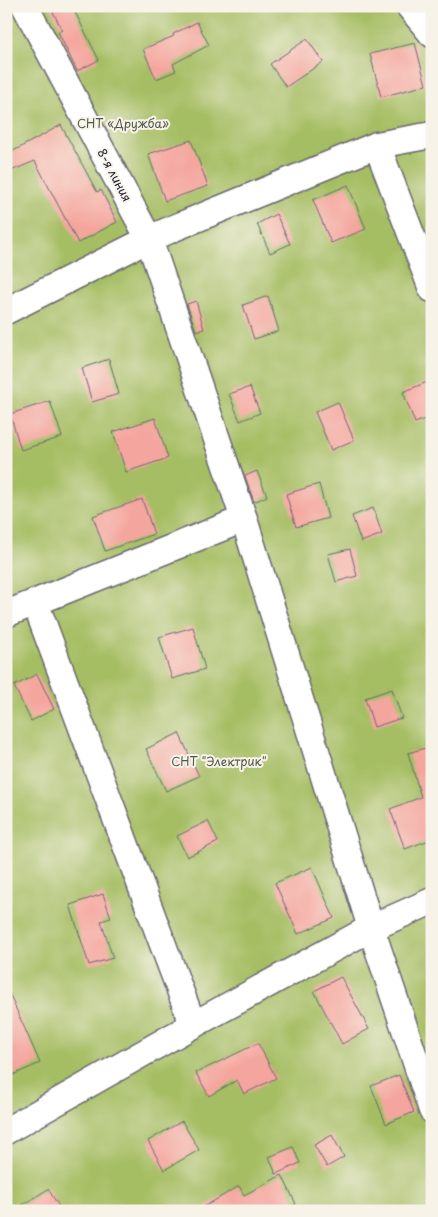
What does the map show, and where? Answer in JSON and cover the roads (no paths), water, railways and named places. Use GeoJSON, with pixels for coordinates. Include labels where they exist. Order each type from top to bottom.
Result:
{"type":"FeatureCollection","features":[{"type":"Feature","properties":{"kind":"street","name":"8-я линия"},"geometry":{"type":"LineString","coordinates":[[25,6],[149,239],[244,519],[371,928],[432,1110]]}},
{"type":"Feature","properties":{"kind":"street"},"geometry":{"type":"LineString","coordinates":[[409,6],[432,34]]}},
{"type":"Feature","properties":{"kind":"street"},"geometry":{"type":"LineString","coordinates":[[6,311],[149,239],[377,145],[432,134]]}},
{"type":"Feature","properties":{"kind":"street"},"geometry":{"type":"LineString","coordinates":[[377,145],[432,290]]}},
{"type":"Feature","properties":{"kind":"street"},"geometry":{"type":"LineString","coordinates":[[6,614],[244,519]]}},
{"type":"Feature","properties":{"kind":"street"},"geometry":{"type":"LineString","coordinates":[[35,602],[193,1025]]}},
{"type":"Feature","properties":{"kind":"street"},"geometry":{"type":"LineString","coordinates":[[6,1131],[193,1025],[371,928],[432,901]]}},
{"type":"Feature","properties":{"kind":"park label","name":"СНТ «Дружба»"},"geometry":{"type":"Point","coordinates":[123,123]}},
{"type":"Feature","properties":{"kind":"park label","name":"СНТ \"Электрик\""},"geometry":{"type":"Point","coordinates":[219,761]}}]}
